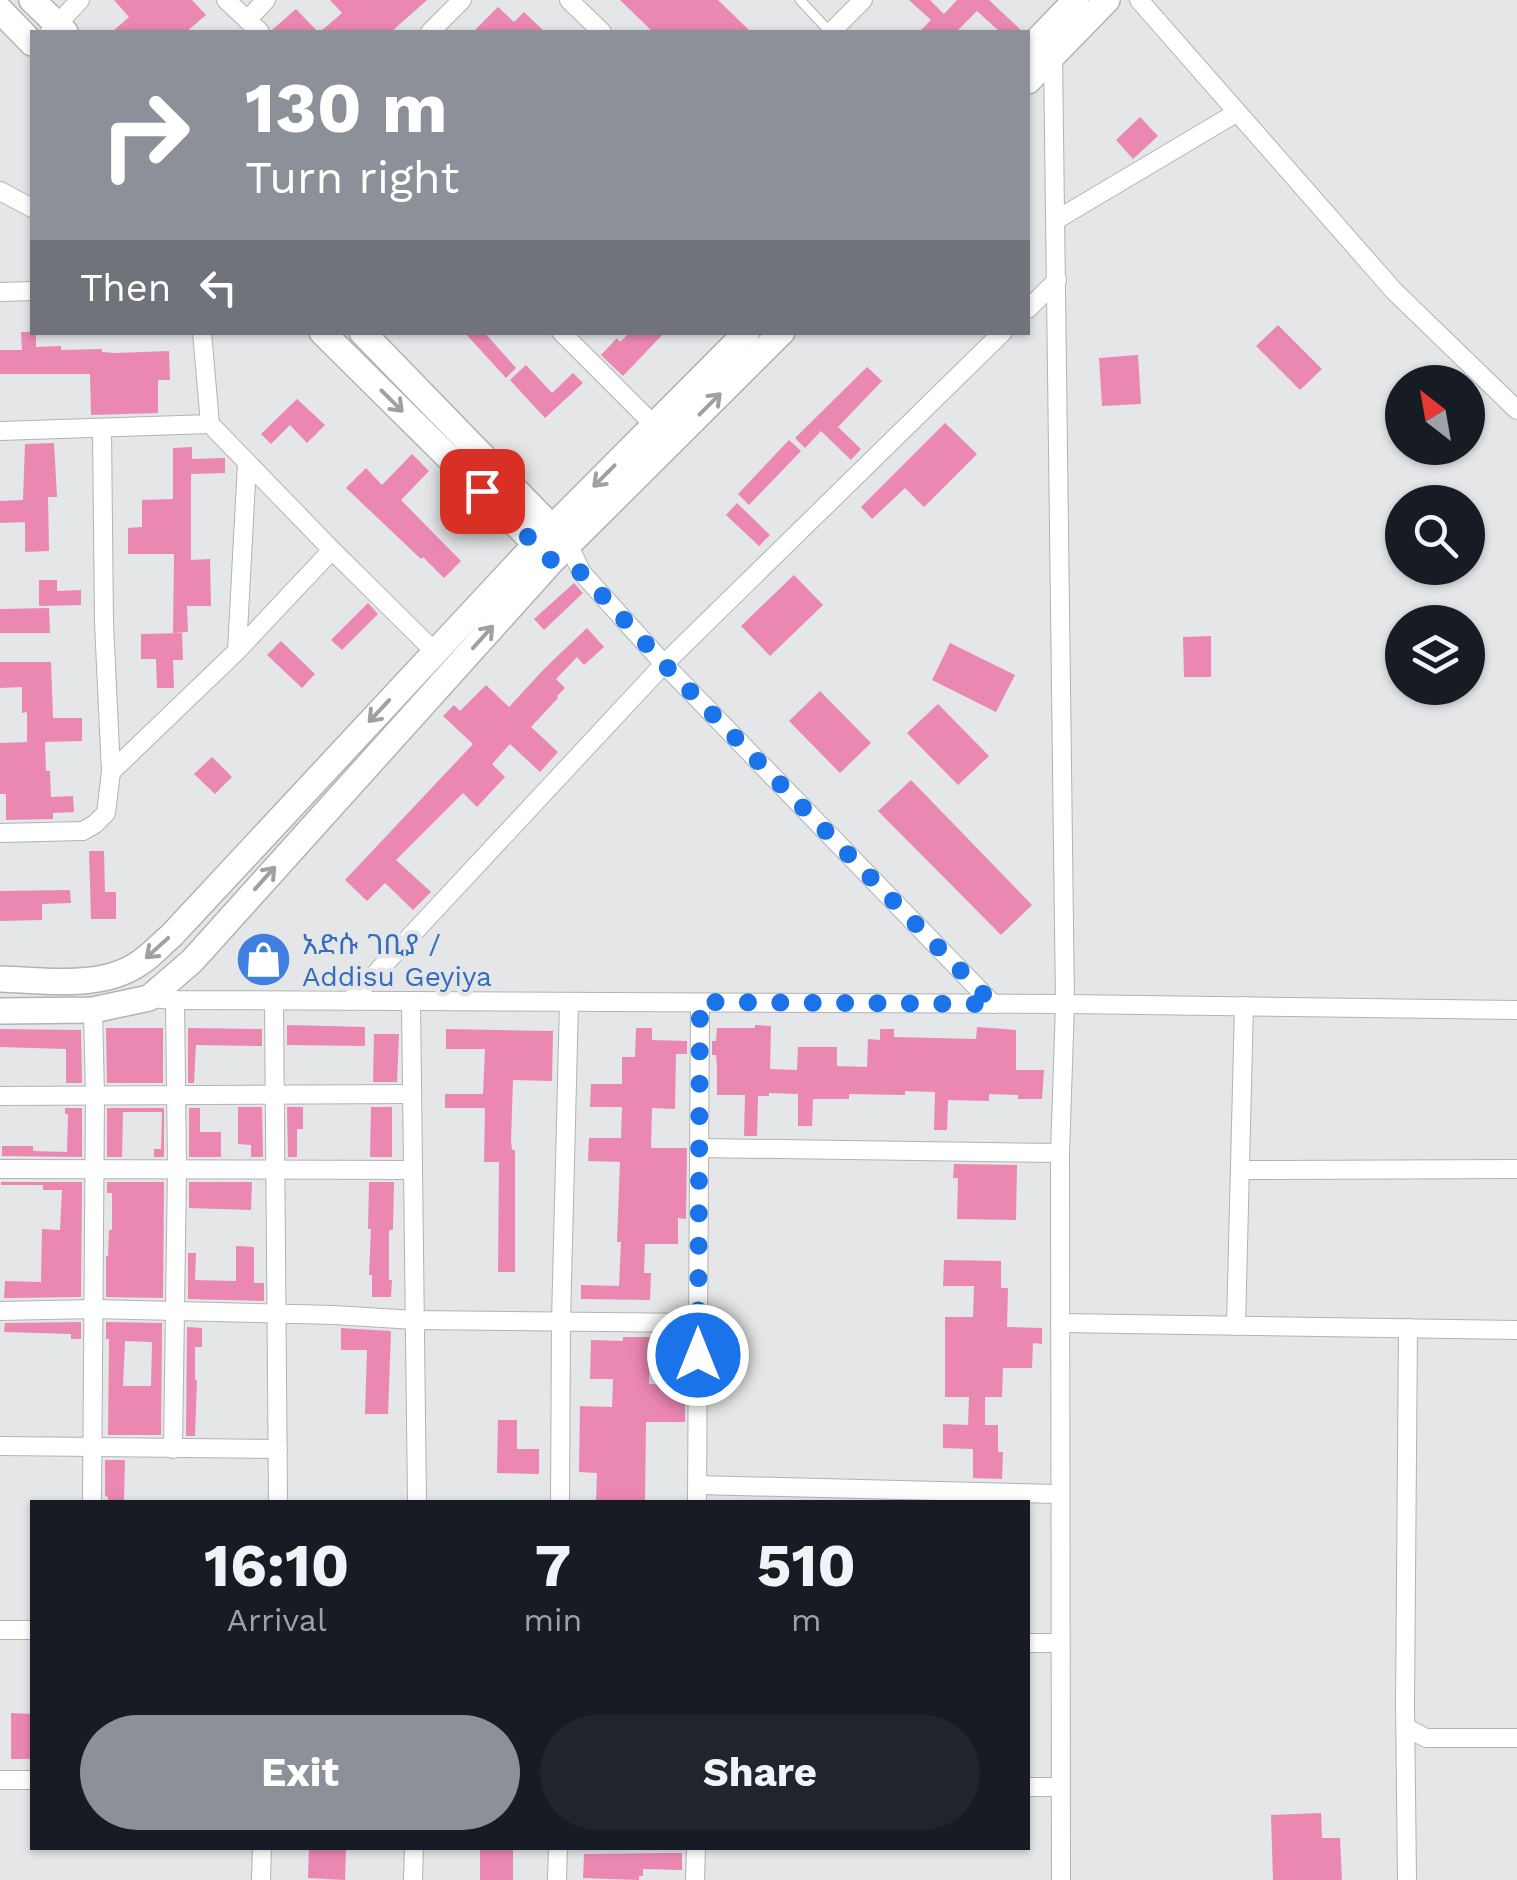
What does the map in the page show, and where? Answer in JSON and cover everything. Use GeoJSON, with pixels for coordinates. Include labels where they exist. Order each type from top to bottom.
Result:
{"type":"FeatureCollection","features":[{"type":"Feature","properties":{"kind":"main road"},"geometry":{"type":"LineString","coordinates":[[32,0],[57,30]]}},
{"type":"Feature","properties":{"kind":"main road"},"geometry":{"type":"LineString","coordinates":[[1030,76],[1040,52],[1076,0]]}},
{"type":"Feature","properties":{"kind":"main road"},"geometry":{"type":"LineString","coordinates":[[1040,52],[1107,0]]}},
{"type":"Feature","properties":{"kind":"main road"},"geometry":{"type":"LineString","coordinates":[[0,10],[30,40]]}},
{"type":"Feature","properties":{"kind":"main road"},"geometry":{"type":"LineString","coordinates":[[325,335],[552,544]]}},
{"type":"Feature","properties":{"kind":"main road"},"geometry":{"type":"LineString","coordinates":[[365,335],[481,453],[552,544]]}},
{"type":"Feature","properties":{"kind":"main road"},"geometry":{"type":"LineString","coordinates":[[663,433],[745,335]]}},
{"type":"Feature","properties":{"kind":"main road"},"geometry":{"type":"LineString","coordinates":[[0,979],[88,980],[118,974],[140,964],[171,936],[435,652],[552,544],[663,433],[778,335]]}},
{"type":"Feature","properties":{"kind":"main road"},"geometry":{"type":"LineString","coordinates":[[0,1011],[94,1010],[149,998],[192,960],[552,544]]}},
{"type":"Feature","properties":{"kind":"street"},"geometry":{"type":"LineString","coordinates":[[57,30],[80,0]]}},
{"type":"Feature","properties":{"kind":"street"},"geometry":{"type":"LineString","coordinates":[[226,0],[253,26],[266,0]]}},
{"type":"Feature","properties":{"kind":"street"},"geometry":{"type":"LineString","coordinates":[[437,30],[462,0]]}},
{"type":"Feature","properties":{"kind":"street"},"geometry":{"type":"LineString","coordinates":[[568,0],[600,30]]}},
{"type":"Feature","properties":{"kind":"street"},"geometry":{"type":"LineString","coordinates":[[832,30],[863,0]]}},
{"type":"Feature","properties":{"kind":"street"},"geometry":{"type":"LineString","coordinates":[[1139,0],[1394,290],[1517,410]]}},
{"type":"Feature","properties":{"kind":"street"},"geometry":{"type":"LineString","coordinates":[[1040,52],[1058,280],[1065,1004],[1060,1153],[1061,1880]]}},
{"type":"Feature","properties":{"kind":"street"},"geometry":{"type":"LineString","coordinates":[[1056,220],[1236,112]]}},
{"type":"Feature","properties":{"kind":"street"},"geometry":{"type":"LineString","coordinates":[[0,191],[30,207]]}},
{"type":"Feature","properties":{"kind":"street"},"geometry":{"type":"LineString","coordinates":[[1030,307],[1058,280]]}},
{"type":"Feature","properties":{"kind":"street"},"geometry":{"type":"LineString","coordinates":[[0,292],[30,292]]}},
{"type":"Feature","properties":{"kind":"street"},"geometry":{"type":"LineString","coordinates":[[202,335],[210,424],[435,652]]}},
{"type":"Feature","properties":{"kind":"street"},"geometry":{"type":"LineString","coordinates":[[565,335],[663,433]]}},
{"type":"Feature","properties":{"kind":"street"},"geometry":{"type":"LineString","coordinates":[[350,1001],[664,664],[1000,335]]}},
{"type":"Feature","properties":{"kind":"street"},"geometry":{"type":"LineString","coordinates":[[0,431],[210,424]]}},
{"type":"Feature","properties":{"kind":"street"},"geometry":{"type":"LineString","coordinates":[[0,832],[83,831],[106,813],[110,772],[102,428]]}},
{"type":"Feature","properties":{"kind":"street"},"geometry":{"type":"LineString","coordinates":[[237,652],[247,463]]}},
{"type":"Feature","properties":{"kind":"street"},"geometry":{"type":"LineString","coordinates":[[552,544],[993,1004]]}},
{"type":"Feature","properties":{"kind":"street"},"geometry":{"type":"LineString","coordinates":[[110,772],[237,652],[332,550]]}},
{"type":"Feature","properties":{"kind":"street"},"geometry":{"type":"LineString","coordinates":[[149,998],[1517,1010]]}},
{"type":"Feature","properties":{"kind":"street"},"geometry":{"type":"LineString","coordinates":[[173,1448],[176,1000]]}},
{"type":"Feature","properties":{"kind":"street"},"geometry":{"type":"LineString","coordinates":[[274,1001],[278,1500]]}},
{"type":"Feature","properties":{"kind":"street"},"geometry":{"type":"LineString","coordinates":[[411,1001],[417,1500]]}},
{"type":"Feature","properties":{"kind":"street"},"geometry":{"type":"LineString","coordinates":[[560,1500],[569,1002]]}},
{"type":"Feature","properties":{"kind":"street"},"geometry":{"type":"LineString","coordinates":[[700,1002],[698,1494],[1060,1494]]}},
{"type":"Feature","properties":{"kind":"street"},"geometry":{"type":"LineString","coordinates":[[1236,1326],[1244,1006]]}},
{"type":"Feature","properties":{"kind":"street"},"geometry":{"type":"LineString","coordinates":[[92,1500],[94,1010]]}},
{"type":"Feature","properties":{"kind":"street"},"geometry":{"type":"LineString","coordinates":[[0,1096],[412,1094]]}},
{"type":"Feature","properties":{"kind":"street"},"geometry":{"type":"LineString","coordinates":[[700,1148],[1060,1153]]}},
{"type":"Feature","properties":{"kind":"street"},"geometry":{"type":"LineString","coordinates":[[0,1169],[413,1170]]}},
{"type":"Feature","properties":{"kind":"street"},"geometry":{"type":"LineString","coordinates":[[1240,1170],[1517,1169]]}},
{"type":"Feature","properties":{"kind":"street"},"geometry":{"type":"LineString","coordinates":[[0,1311],[94,1309],[334,1314],[415,1320],[698,1323]]}},
{"type":"Feature","properties":{"kind":"street"},"geometry":{"type":"LineString","coordinates":[[1060,1323],[1517,1330]]}},
{"type":"Feature","properties":{"kind":"street"},"geometry":{"type":"LineString","coordinates":[[1406,1880],[1408,1328]]}},
{"type":"Feature","properties":{"kind":"street"},"geometry":{"type":"LineString","coordinates":[[0,1446],[278,1450]]}},
{"type":"Feature","properties":{"kind":"street"},"geometry":{"type":"LineString","coordinates":[[0,1630],[30,1630]]}},
{"type":"Feature","properties":{"kind":"street"},"geometry":{"type":"LineString","coordinates":[[1030,1643],[1060,1643]]}},
{"type":"Feature","properties":{"kind":"street"},"geometry":{"type":"LineString","coordinates":[[1407,1728],[1426,1738],[1517,1738]]}},
{"type":"Feature","properties":{"kind":"street"},"geometry":{"type":"LineString","coordinates":[[0,1780],[30,1780]]}},
{"type":"Feature","properties":{"kind":"street"},"geometry":{"type":"LineString","coordinates":[[1030,1787],[1060,1788]]}},
{"type":"Feature","properties":{"kind":"street"},"geometry":{"type":"LineString","coordinates":[[261,1880],[262,1850]]}},
{"type":"Feature","properties":{"kind":"street"},"geometry":{"type":"LineString","coordinates":[[413,1880],[414,1850]]}},
{"type":"Feature","properties":{"kind":"street"},"geometry":{"type":"LineString","coordinates":[[557,1880],[558,1850]]}},
{"type":"Feature","properties":{"kind":"street"},"geometry":{"type":"LineString","coordinates":[[695,1880],[696,1850]]}},
{"type":"Feature","properties":{"kind":"lane"},"geometry":{"type":"LineString","coordinates":[[800,0],[828,30]]}},
{"type":"Feature","properties":{"kind":"building"},"geometry":{"type":"Polygon","coordinates":[[[114,0],[192,0],[206,15],[188,30],[114,30],[129,17],[114,0]]]}},
{"type":"Feature","properties":{"kind":"building"},"geometry":{"type":"Polygon","coordinates":[[[330,0],[427,0],[393,30],[322,30],[342,13],[330,0]]]}},
{"type":"Feature","properties":{"kind":"building"},"geometry":{"type":"Polygon","coordinates":[[[620,0],[718,0],[749,30],[651,30],[620,0]]]}},
{"type":"Feature","properties":{"kind":"building"},"geometry":{"type":"Polygon","coordinates":[[[909,0],[930,0],[944,14],[957,0],[989,0],[1021,30],[998,30],[977,11],[958,30],[921,30],[931,20],[909,0]]]}},
{"type":"Feature","properties":{"kind":"building"},"geometry":{"type":"Polygon","coordinates":[[[498,7],[514,22],[524,12],[543,30],[475,30],[498,7]]]}},
{"type":"Feature","properties":{"kind":"building"},"geometry":{"type":"Polygon","coordinates":[[[296,9],[316,30],[272,30],[296,9]]]}},
{"type":"Feature","properties":{"kind":"building"},"geometry":{"type":"Polygon","coordinates":[[[1140,117],[1158,136],[1133,159],[1116,140],[1140,117]]]}},
{"type":"Feature","properties":{"kind":"building"},"geometry":{"type":"Polygon","coordinates":[[[1278,325],[1322,369],[1300,390],[1256,346],[1278,325]]]}},
{"type":"Feature","properties":{"kind":"building"},"geometry":{"type":"Polygon","coordinates":[[[21,332],[30,332],[36,335],[36,347],[116,353],[169,351],[170,380],[158,380],[158,413],[91,415],[90,374],[0,374],[0,350],[22,350],[21,332]]]}},
{"type":"Feature","properties":{"kind":"building"},"geometry":{"type":"Polygon","coordinates":[[[467,335],[487,335],[516,368],[506,378],[467,335]]]}},
{"type":"Feature","properties":{"kind":"building"},"geometry":{"type":"Polygon","coordinates":[[[627,335],[662,335],[623,376],[601,355],[617,338],[620,342],[627,335]]]}},
{"type":"Feature","properties":{"kind":"building"},"geometry":{"type":"Polygon","coordinates":[[[1138,355],[1141,404],[1102,406],[1099,358],[1138,355]]]}},
{"type":"Feature","properties":{"kind":"building"},"geometry":{"type":"Polygon","coordinates":[[[526,365],[552,393],[573,373],[583,383],[545,418],[510,380],[526,365]]]}},
{"type":"Feature","properties":{"kind":"building"},"geometry":{"type":"Polygon","coordinates":[[[867,367],[882,381],[838,427],[861,449],[851,460],[821,431],[805,448],[795,438],[867,367]]]}},
{"type":"Feature","properties":{"kind":"building"},"geometry":{"type":"Polygon","coordinates":[[[297,399],[325,425],[307,443],[290,425],[271,444],[261,434],[297,399]]]}},
{"type":"Feature","properties":{"kind":"building"},"geometry":{"type":"Polygon","coordinates":[[[945,423],[977,454],[924,507],[905,488],[872,519],[861,507],[945,423]]]}},
{"type":"Feature","properties":{"kind":"building"},"geometry":{"type":"Polygon","coordinates":[[[789,440],[801,451],[749,505],[738,494],[789,440]]]}},
{"type":"Feature","properties":{"kind":"building"},"geometry":{"type":"Polygon","coordinates":[[[54,443],[57,497],[48,497],[49,551],[25,552],[25,522],[0,523],[0,501],[23,500],[25,444],[54,443]]]}},
{"type":"Feature","properties":{"kind":"building"},"geometry":{"type":"Polygon","coordinates":[[[192,447],[192,459],[225,458],[225,473],[191,474],[191,560],[210,559],[211,606],[187,606],[188,632],[173,633],[174,554],[128,554],[128,528],[142,527],[142,500],[173,499],[173,448],[192,447]]]}},
{"type":"Feature","properties":{"kind":"building"},"geometry":{"type":"Polygon","coordinates":[[[412,454],[429,471],[401,500],[461,561],[444,578],[346,488],[366,468],[382,485],[412,454]]]}},
{"type":"Feature","properties":{"kind":"building"},"geometry":{"type":"Polygon","coordinates":[[[737,503],[770,535],[759,546],[726,515],[737,503]]]}},
{"type":"Feature","properties":{"kind":"building"},"geometry":{"type":"Polygon","coordinates":[[[794,575],[823,605],[770,656],[741,626],[794,575]]]}},
{"type":"Feature","properties":{"kind":"building"},"geometry":{"type":"Polygon","coordinates":[[[39,580],[57,580],[57,591],[81,590],[81,605],[39,606],[39,580]]]}},
{"type":"Feature","properties":{"kind":"building"},"geometry":{"type":"Polygon","coordinates":[[[574,583],[583,593],[544,630],[534,619],[574,583]]]}},
{"type":"Feature","properties":{"kind":"building"},"geometry":{"type":"Polygon","coordinates":[[[368,603],[378,614],[342,650],[331,640],[368,603]]]}},
{"type":"Feature","properties":{"kind":"building"},"geometry":{"type":"Polygon","coordinates":[[[49,608],[50,633],[0,633],[0,609],[49,608]]]}},
{"type":"Feature","properties":{"kind":"building"},"geometry":{"type":"Polygon","coordinates":[[[587,628],[604,647],[584,665],[577,657],[556,679],[565,688],[531,727],[558,752],[540,772],[510,744],[492,764],[505,777],[477,807],[463,793],[396,860],[431,892],[413,910],[385,883],[367,901],[345,880],[473,744],[443,716],[454,705],[460,711],[486,685],[509,707],[587,628]]]}},
{"type":"Feature","properties":{"kind":"building"},"geometry":{"type":"Polygon","coordinates":[[[182,633],[183,660],[173,660],[174,688],[157,688],[156,659],[141,659],[141,634],[182,633]]]}},
{"type":"Feature","properties":{"kind":"building"},"geometry":{"type":"Polygon","coordinates":[[[1211,636],[1211,677],[1184,677],[1183,637],[1211,636]]]}},
{"type":"Feature","properties":{"kind":"building"},"geometry":{"type":"Polygon","coordinates":[[[281,641],[315,674],[302,688],[267,655],[281,641]]]}},
{"type":"Feature","properties":{"kind":"building"},"geometry":{"type":"Polygon","coordinates":[[[950,643],[1015,675],[996,712],[932,680],[950,643]]]}},
{"type":"Feature","properties":{"kind":"building"},"geometry":{"type":"Polygon","coordinates":[[[0,662],[51,662],[53,718],[82,718],[82,741],[45,742],[51,797],[73,796],[74,812],[53,813],[53,819],[6,820],[6,794],[0,794],[0,743],[27,742],[27,712],[22,713],[22,687],[0,688],[0,662]]]}},
{"type":"Feature","properties":{"kind":"building"},"geometry":{"type":"Polygon","coordinates":[[[820,691],[871,743],[840,773],[789,721],[820,691]]]}},
{"type":"Feature","properties":{"kind":"building"},"geometry":{"type":"Polygon","coordinates":[[[938,704],[989,756],[958,785],[907,733],[938,704]]]}},
{"type":"Feature","properties":{"kind":"building"},"geometry":{"type":"Polygon","coordinates":[[[212,757],[232,777],[215,794],[194,774],[212,757]]]}},
{"type":"Feature","properties":{"kind":"building"},"geometry":{"type":"Polygon","coordinates":[[[911,780],[1032,905],[1001,935],[878,811],[911,780]]]}},
{"type":"Feature","properties":{"kind":"building"},"geometry":{"type":"Polygon","coordinates":[[[89,851],[104,851],[105,892],[116,892],[116,919],[91,919],[89,851]]]}},
{"type":"Feature","properties":{"kind":"building"},"geometry":{"type":"Polygon","coordinates":[[[70,890],[71,903],[42,904],[42,920],[0,921],[0,891],[70,890]]]}},
{"type":"Feature","properties":{"kind":"building"},"geometry":{"type":"Polygon","coordinates":[[[287,1025],[365,1027],[365,1046],[287,1045],[287,1025]]]}},
{"type":"Feature","properties":{"kind":"building"},"geometry":{"type":"Polygon","coordinates":[[[771,1026],[770,1069],[797,1070],[798,1047],[837,1047],[837,1066],[867,1067],[868,1039],[880,1040],[880,1029],[894,1029],[894,1037],[976,1039],[977,1027],[1016,1030],[1016,1070],[1044,1070],[1042,1099],[989,1094],[989,1101],[948,1100],[947,1130],[934,1130],[935,1092],[813,1099],[812,1126],[798,1126],[798,1094],[769,1093],[758,1096],[757,1136],[744,1136],[745,1095],[717,1095],[712,1041],[716,1041],[717,1028],[771,1026]]]}},
{"type":"Feature","properties":{"kind":"building"},"geometry":{"type":"Polygon","coordinates":[[[106,1028],[163,1028],[163,1083],[107,1083],[106,1028]]]}},
{"type":"Feature","properties":{"kind":"building"},"geometry":{"type":"Polygon","coordinates":[[[188,1028],[262,1029],[262,1046],[196,1045],[194,1083],[188,1083],[188,1028]]]}},
{"type":"Feature","properties":{"kind":"building"},"geometry":{"type":"Polygon","coordinates":[[[636,1028],[652,1028],[652,1040],[687,1041],[687,1054],[676,1054],[675,1109],[652,1108],[651,1148],[687,1148],[686,1219],[678,1218],[678,1244],[645,1244],[644,1273],[651,1273],[650,1300],[581,1299],[581,1285],[619,1286],[620,1162],[588,1161],[589,1138],[621,1138],[622,1107],[590,1107],[591,1084],[622,1084],[622,1057],[635,1057],[636,1028]]]}},
{"type":"Feature","properties":{"kind":"building"},"geometry":{"type":"Polygon","coordinates":[[[0,1029],[81,1030],[82,1083],[66,1083],[66,1049],[0,1047],[0,1029]]]}},
{"type":"Feature","properties":{"kind":"building"},"geometry":{"type":"Polygon","coordinates":[[[446,1029],[553,1031],[552,1081],[513,1080],[515,1272],[498,1272],[499,1162],[484,1162],[485,1108],[445,1108],[445,1094],[483,1094],[485,1049],[446,1049],[446,1029]]]}},
{"type":"Feature","properties":{"kind":"building"},"geometry":{"type":"Polygon","coordinates":[[[374,1034],[399,1034],[397,1082],[373,1082],[374,1034]]]}},
{"type":"Feature","properties":{"kind":"building"},"geometry":{"type":"Polygon","coordinates":[[[238,1107],[262,1107],[263,1157],[251,1157],[251,1145],[238,1144],[238,1107]]]}},
{"type":"Feature","properties":{"kind":"building"},"geometry":{"type":"Polygon","coordinates":[[[287,1107],[303,1107],[303,1129],[297,1129],[297,1157],[288,1157],[287,1107]]]}},
{"type":"Feature","properties":{"kind":"building"},"geometry":{"type":"Polygon","coordinates":[[[371,1107],[392,1107],[392,1157],[370,1157],[371,1107]]]}},
{"type":"Feature","properties":{"kind":"building"},"geometry":{"type":"Polygon","coordinates":[[[65,1108],[82,1108],[82,1157],[2,1156],[2,1146],[67,1152],[65,1108]]]}},
{"type":"Feature","properties":{"kind":"building"},"geometry":{"type":"Polygon","coordinates":[[[107,1108],[164,1108],[164,1157],[154,1157],[154,1149],[161,1149],[162,1112],[123,1112],[122,1157],[107,1157],[107,1108]]]}},
{"type":"Feature","properties":{"kind":"building"},"geometry":{"type":"Polygon","coordinates":[[[189,1108],[200,1108],[200,1132],[221,1132],[221,1157],[189,1157],[189,1108]]]}},
{"type":"Feature","properties":{"kind":"building"},"geometry":{"type":"Polygon","coordinates":[[[954,1164],[1017,1165],[1016,1220],[957,1219],[958,1178],[953,1178],[954,1164]]]}},
{"type":"Feature","properties":{"kind":"building"},"geometry":{"type":"Polygon","coordinates":[[[1,1182],[82,1182],[81,1297],[4,1298],[5,1281],[41,1282],[42,1229],[60,1230],[62,1190],[1,1182]]]}},
{"type":"Feature","properties":{"kind":"building"},"geometry":{"type":"Polygon","coordinates":[[[107,1182],[164,1182],[163,1298],[106,1297],[106,1256],[112,1230],[112,1193],[107,1193],[107,1182]]]}},
{"type":"Feature","properties":{"kind":"building"},"geometry":{"type":"Polygon","coordinates":[[[189,1182],[252,1182],[251,1210],[189,1208],[189,1182]]]}},
{"type":"Feature","properties":{"kind":"building"},"geometry":{"type":"Polygon","coordinates":[[[369,1182],[394,1182],[393,1230],[389,1230],[391,1297],[372,1297],[369,1182]]]}},
{"type":"Feature","properties":{"kind":"building"},"geometry":{"type":"Polygon","coordinates":[[[236,1246],[254,1247],[254,1283],[264,1283],[264,1301],[188,1299],[188,1253],[196,1253],[195,1280],[236,1281],[236,1246]]]}},
{"type":"Feature","properties":{"kind":"building"},"geometry":{"type":"Polygon","coordinates":[[[944,1260],[1001,1261],[1001,1288],[1008,1288],[1007,1327],[1042,1328],[1042,1344],[1033,1343],[1032,1368],[1003,1368],[1002,1397],[985,1397],[985,1425],[998,1425],[1002,1479],[973,1478],[973,1449],[943,1448],[943,1424],[968,1425],[969,1397],[945,1397],[945,1317],[973,1317],[974,1286],[943,1286],[944,1260]]]}},
{"type":"Feature","properties":{"kind":"building"},"geometry":{"type":"Polygon","coordinates":[[[81,1322],[81,1339],[71,1339],[71,1334],[4,1332],[5,1323],[81,1322]]]}},
{"type":"Feature","properties":{"kind":"building"},"geometry":{"type":"Polygon","coordinates":[[[106,1322],[162,1323],[161,1435],[108,1435],[106,1322]],[[125,1341],[123,1386],[151,1386],[152,1342],[125,1341]]]}},
{"type":"Feature","properties":{"kind":"building"},"geometry":{"type":"Polygon","coordinates":[[[187,1327],[202,1328],[202,1347],[195,1347],[195,1436],[186,1436],[187,1327]]]}},
{"type":"Feature","properties":{"kind":"building"},"geometry":{"type":"Polygon","coordinates":[[[341,1328],[391,1331],[388,1414],[365,1414],[367,1350],[341,1350],[341,1328]]]}},
{"type":"Feature","properties":{"kind":"building"},"geometry":{"type":"Polygon","coordinates":[[[623,1337],[650,1337],[649,1384],[685,1385],[685,1422],[646,1422],[645,1500],[596,1500],[597,1473],[579,1472],[580,1406],[612,1407],[613,1379],[590,1379],[591,1340],[623,1341],[623,1337]]]}},
{"type":"Feature","properties":{"kind":"building"},"geometry":{"type":"Polygon","coordinates":[[[498,1420],[517,1420],[517,1449],[539,1449],[539,1474],[497,1473],[498,1420]]]}},
{"type":"Feature","properties":{"kind":"building"},"geometry":{"type":"Polygon","coordinates":[[[105,1460],[125,1460],[124,1500],[108,1500],[105,1460]]]}},
{"type":"Feature","properties":{"kind":"building"},"geometry":{"type":"Polygon","coordinates":[[[11,1713],[30,1714],[30,1759],[11,1759],[11,1713]]]}},
{"type":"Feature","properties":{"kind":"building"},"geometry":{"type":"Polygon","coordinates":[[[1321,1813],[1322,1838],[1340,1838],[1342,1880],[1273,1880],[1271,1815],[1321,1813]]]}},
{"type":"Feature","properties":{"kind":"building"},"geometry":{"type":"Polygon","coordinates":[[[309,1850],[346,1850],[345,1880],[308,1878],[309,1850]]]}},
{"type":"Feature","properties":{"kind":"building"},"geometry":{"type":"Polygon","coordinates":[[[480,1850],[513,1850],[513,1880],[480,1880],[480,1850]]]}},
{"type":"Feature","properties":{"kind":"building"},"geometry":{"type":"Polygon","coordinates":[[[682,1853],[682,1870],[643,1869],[639,1880],[583,1878],[584,1854],[682,1853]]]}},
{"type":"Feature","properties":{"kind":"place","name":"አድሱ ገቢያ / Addisu Geyiya"},"geometry":{"type":"Point","coordinates":[263,960]}},
{"type":"Feature","properties":{"kind":"route"},"geometry":{"type":"LineString","coordinates":[[482,491],[552,561],[582,573],[664,664],[993,1004],[700,1002],[698,1355]]}}]}
